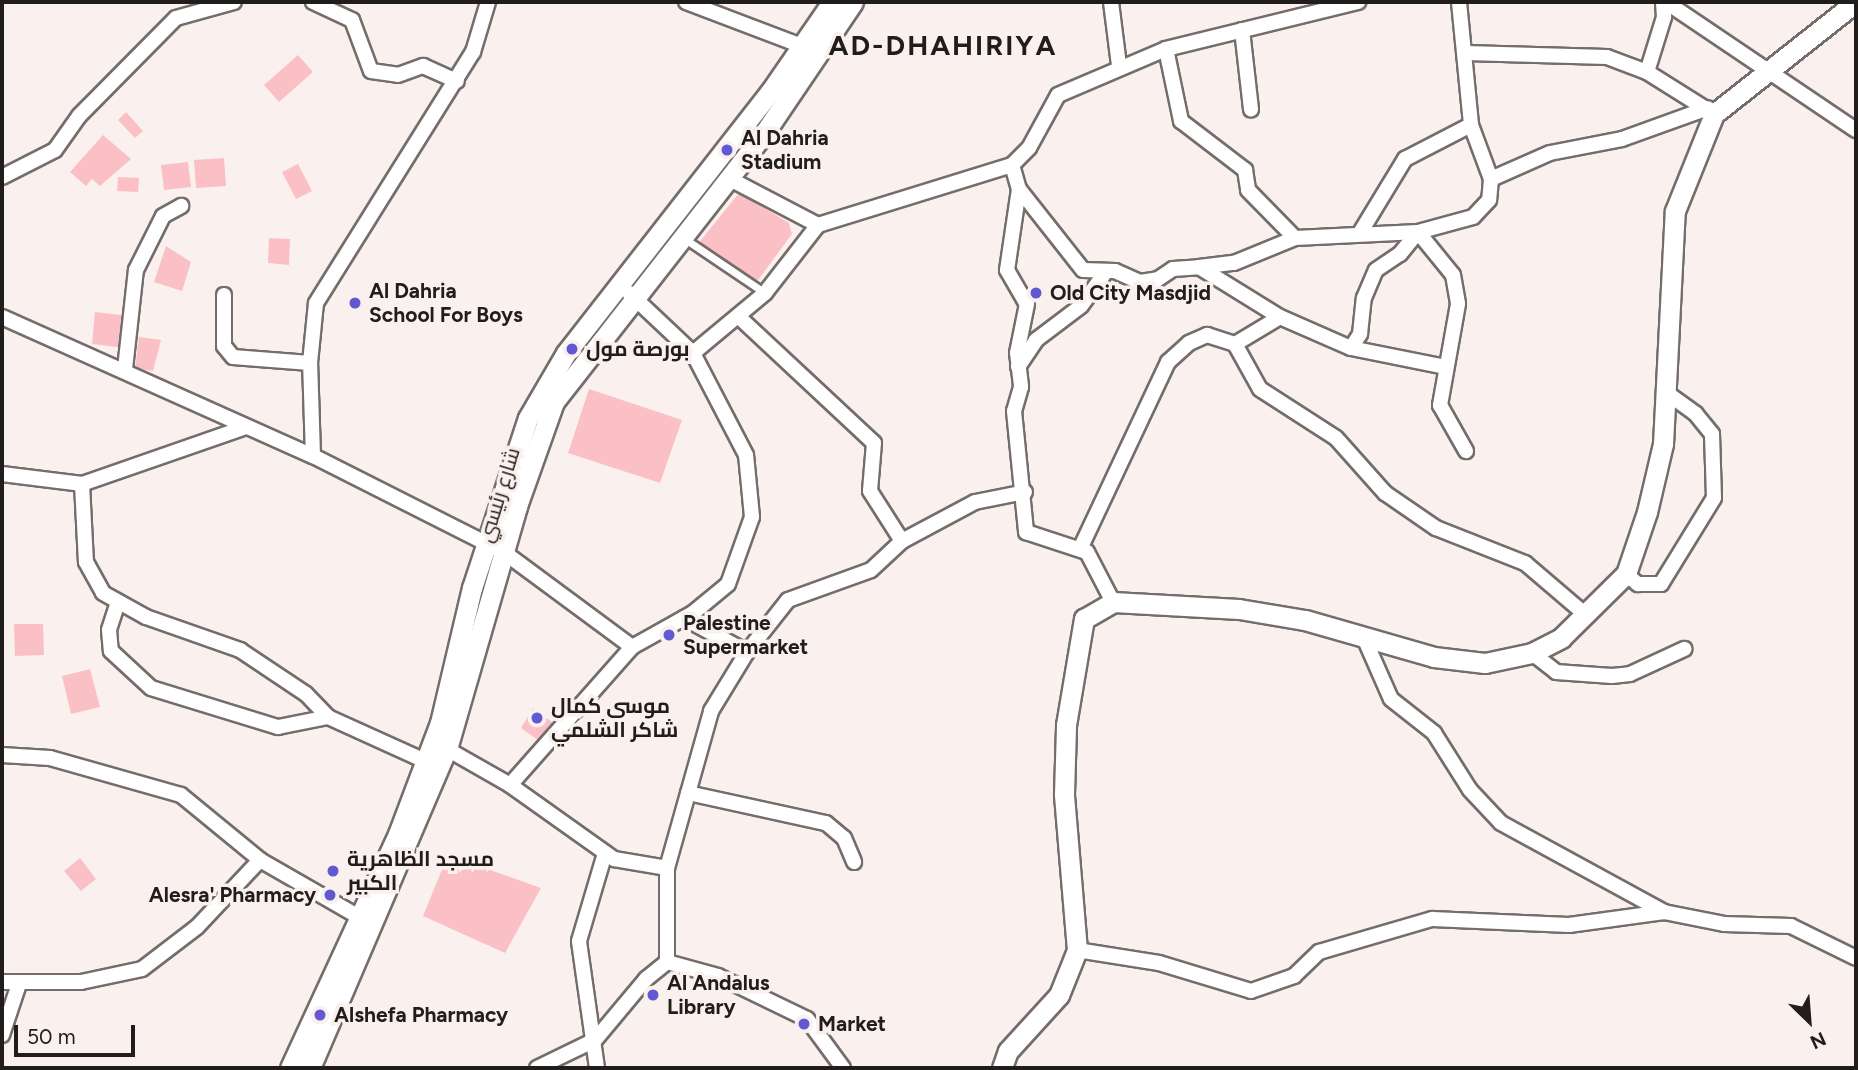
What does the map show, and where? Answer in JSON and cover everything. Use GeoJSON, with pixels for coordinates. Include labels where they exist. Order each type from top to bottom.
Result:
{"type":"FeatureCollection","features":[{"type":"Feature","properties":{"kind":"main road","name":"شارع رئيسي"},"geometry":{"type":"LineString","coordinates":[[310,1068],[357,969],[447,749],[505,553],[554,402],[626,292],[832,2]]}},
{"type":"Feature","properties":{"kind":"main road","name":"شارع رئيسي"},"geometry":{"type":"LineString","coordinates":[[290,1068],[361,918],[425,761],[486,545],[528,418],[566,353],[681,236],[728,178],[811,65],[853,2]]}},
{"type":"Feature","properties":{"kind":"main road"},"geometry":{"type":"LineString","coordinates":[[1002,1068],[1008,1051],[1059,995],[1077,950],[1064,794],[1066,725],[1084,620],[1113,602],[1239,609],[1305,620],[1365,640],[1485,663],[1532,653],[1587,616],[1626,574],[1663,444],[1675,211],[1711,111],[1856,2]]}},
{"type":"Feature","properties":{"kind":"street"},"geometry":{"type":"LineString","coordinates":[[2,177],[55,150],[79,116],[176,18],[234,2]]}},
{"type":"Feature","properties":{"kind":"street"},"geometry":{"type":"LineString","coordinates":[[313,2],[352,20],[371,71],[398,75],[423,66],[457,81]]}},
{"type":"Feature","properties":{"kind":"street"},"geometry":{"type":"LineString","coordinates":[[313,456],[310,363],[322,292],[474,52],[488,2]]}},
{"type":"Feature","properties":{"kind":"street"},"geometry":{"type":"LineString","coordinates":[[686,2],[802,46],[811,65]]}},
{"type":"Feature","properties":{"kind":"street"},"geometry":{"type":"LineString","coordinates":[[1111,2],[1119,65]]}},
{"type":"Feature","properties":{"kind":"street"},"geometry":{"type":"LineString","coordinates":[[693,353],[740,318],[765,293],[818,225],[1012,165],[1030,148],[1058,95],[1119,65],[1166,49],[1358,2]]}},
{"type":"Feature","properties":{"kind":"street"},"geometry":{"type":"LineString","coordinates":[[1012,165],[1019,189],[1083,270],[1104,274],[1115,271],[1140,282],[1158,279],[1172,269],[1234,263],[1295,238],[1418,232],[1474,217],[1489,200],[1491,179],[1471,125],[1459,2]]}},
{"type":"Feature","properties":{"kind":"street"},"geometry":{"type":"LineString","coordinates":[[1647,72],[1664,17],[1664,2]]}},
{"type":"Feature","properties":{"kind":"street"},"geometry":{"type":"LineString","coordinates":[[1664,2],[1770,69],[1800,97],[1856,131]]}},
{"type":"Feature","properties":{"kind":"street"},"geometry":{"type":"LineString","coordinates":[[1242,30],[1251,109]]}},
{"type":"Feature","properties":{"kind":"street"},"geometry":{"type":"LineString","coordinates":[[1166,49],[1181,121],[1245,170],[1248,190],[1295,238]]}},
{"type":"Feature","properties":{"kind":"street"},"geometry":{"type":"LineString","coordinates":[[1465,53],[1607,57],[1647,72],[1711,111]]}},
{"type":"Feature","properties":{"kind":"street"},"geometry":{"type":"LineString","coordinates":[[1491,179],[1550,153],[1622,139],[1711,111]]}},
{"type":"Feature","properties":{"kind":"street"},"geometry":{"type":"LineString","coordinates":[[1360,233],[1405,159],[1471,125]]}},
{"type":"Feature","properties":{"kind":"street"},"geometry":{"type":"LineString","coordinates":[[728,178],[818,225]]}},
{"type":"Feature","properties":{"kind":"street"},"geometry":{"type":"LineString","coordinates":[[1019,189],[1007,270],[1027,304],[1018,367],[1021,387],[1014,411],[1025,492],[1026,532],[1080,548],[1102,574],[1113,602]]}},
{"type":"Feature","properties":{"kind":"street"},"geometry":{"type":"LineString","coordinates":[[125,369],[136,270],[163,216],[181,206]]}},
{"type":"Feature","properties":{"kind":"street"},"geometry":{"type":"LineString","coordinates":[[1351,348],[1360,334],[1364,298],[1376,270],[1400,254],[1418,232]]}},
{"type":"Feature","properties":{"kind":"street"},"geometry":{"type":"LineString","coordinates":[[1418,232],[1453,275],[1458,304],[1440,405],[1466,451]]}},
{"type":"Feature","properties":{"kind":"street"},"geometry":{"type":"LineString","coordinates":[[1199,267],[1280,317],[1351,348],[1445,367]]}},
{"type":"Feature","properties":{"kind":"street"},"geometry":{"type":"LineString","coordinates":[[1018,367],[1036,340],[1080,306],[1104,274]]}},
{"type":"Feature","properties":{"kind":"street"},"geometry":{"type":"LineString","coordinates":[[510,785],[632,647],[684,618],[728,584],[752,517],[746,455],[693,353],[626,292]]}},
{"type":"Feature","properties":{"kind":"street"},"geometry":{"type":"LineString","coordinates":[[224,295],[224,346],[233,357],[310,363]]}},
{"type":"Feature","properties":{"kind":"street"},"geometry":{"type":"LineString","coordinates":[[2,317],[125,369],[246,428],[313,456],[505,553],[632,647]]}},
{"type":"Feature","properties":{"kind":"street"},"geometry":{"type":"LineString","coordinates":[[1235,344],[1280,317]]}},
{"type":"Feature","properties":{"kind":"street"},"geometry":{"type":"LineString","coordinates":[[740,318],[874,443],[870,491],[902,541]]}},
{"type":"Feature","properties":{"kind":"street"},"geometry":{"type":"LineString","coordinates":[[1080,548],[1102,494],[1164,380],[1168,362],[1189,342],[1207,335],[1235,344],[1260,389],[1336,439],[1385,492],[1436,528],[1525,563],[1587,616]]}},
{"type":"Feature","properties":{"kind":"street"},"geometry":{"type":"LineString","coordinates":[[1626,574],[1638,584],[1661,584],[1714,498],[1712,434],[1696,414],[1664,391]]}},
{"type":"Feature","properties":{"kind":"street"},"geometry":{"type":"LineString","coordinates":[[2,474],[82,484],[246,428]]}},
{"type":"Feature","properties":{"kind":"street"},"geometry":{"type":"LineString","coordinates":[[82,484],[88,569],[98,588],[118,602],[240,650],[306,694],[328,718],[425,761]]}},
{"type":"Feature","properties":{"kind":"street"},"geometry":{"type":"LineString","coordinates":[[667,962],[667,868],[711,711],[747,652],[788,600],[871,570],[902,541],[975,502],[1025,492]]}},
{"type":"Feature","properties":{"kind":"street"},"geometry":{"type":"LineString","coordinates":[[118,602],[108,630],[111,651],[151,688],[278,727],[328,718]]}},
{"type":"Feature","properties":{"kind":"street"},"geometry":{"type":"LineString","coordinates":[[684,618],[747,652]]}},
{"type":"Feature","properties":{"kind":"street"},"geometry":{"type":"LineString","coordinates":[[1365,640],[1391,699],[1434,733],[1470,790],[1501,823],[1664,912],[1724,924],[1791,926],[1856,957]]}},
{"type":"Feature","properties":{"kind":"street"},"geometry":{"type":"LineString","coordinates":[[1532,653],[1556,671],[1612,676],[1630,674],[1684,649]]}},
{"type":"Feature","properties":{"kind":"street"},"geometry":{"type":"LineString","coordinates":[[447,749],[510,785],[605,853],[667,868]]}},
{"type":"Feature","properties":{"kind":"street"},"geometry":{"type":"LineString","coordinates":[[2,755],[50,758],[181,795],[260,860],[361,918]]}},
{"type":"Feature","properties":{"kind":"street"},"geometry":{"type":"LineString","coordinates":[[688,793],[827,823],[844,838],[854,862]]}},
{"type":"Feature","properties":{"kind":"street"},"geometry":{"type":"LineString","coordinates":[[597,1068],[579,941],[605,853]]}},
{"type":"Feature","properties":{"kind":"street"},"geometry":{"type":"LineString","coordinates":[[2,982],[81,982],[142,969],[197,927],[260,860]]}},
{"type":"Feature","properties":{"kind":"street"},"geometry":{"type":"LineString","coordinates":[[1077,950],[1159,963],[1251,991],[1294,976],[1319,952],[1432,919],[1569,925],[1664,912]]}},
{"type":"Feature","properties":{"kind":"street"},"geometry":{"type":"LineString","coordinates":[[537,1068],[595,1040],[646,979],[667,962]]}},
{"type":"Feature","properties":{"kind":"street"},"geometry":{"type":"LineString","coordinates":[[667,962],[718,976],[807,1019],[843,1068]]}},
{"type":"Feature","properties":{"kind":"street"},"geometry":{"type":"LineString","coordinates":[[2,1035],[19,984]]}},
{"type":"Feature","properties":{"kind":"lane"},"geometry":{"type":"LineString","coordinates":[[681,236],[765,293]]}},
{"type":"Feature","properties":{"kind":"building"},"geometry":{"type":"Polygon","coordinates":[[[298,55],[313,72],[279,102],[264,85],[298,55]]]}},
{"type":"Feature","properties":{"kind":"building"},"geometry":{"type":"Polygon","coordinates":[[[126,112],[143,131],[135,138],[118,120],[126,112]]]}},
{"type":"Feature","properties":{"kind":"building"},"geometry":{"type":"Polygon","coordinates":[[[103,135],[131,159],[100,186],[92,179],[86,186],[70,172],[103,135]]]}},
{"type":"Feature","properties":{"kind":"building"},"geometry":{"type":"Polygon","coordinates":[[[224,158],[226,186],[196,188],[194,160],[224,158]]]}},
{"type":"Feature","properties":{"kind":"building"},"geometry":{"type":"Polygon","coordinates":[[[188,162],[191,187],[164,190],[161,165],[188,162]]]}},
{"type":"Feature","properties":{"kind":"building"},"geometry":{"type":"Polygon","coordinates":[[[298,164],[312,191],[296,199],[282,172],[298,164]]]}},
{"type":"Feature","properties":{"kind":"building"},"geometry":{"type":"Polygon","coordinates":[[[118,177],[139,178],[138,192],[117,191],[118,177]]]}},
{"type":"Feature","properties":{"kind":"building"},"geometry":{"type":"Polygon","coordinates":[[[739,193],[789,223],[792,234],[756,283],[697,245],[739,193]]]}},
{"type":"Feature","properties":{"kind":"building"},"geometry":{"type":"Polygon","coordinates":[[[269,238],[290,239],[289,265],[268,263],[269,238]]]}},
{"type":"Feature","properties":{"kind":"building"},"geometry":{"type":"Polygon","coordinates":[[[166,246],[191,262],[182,291],[154,282],[166,246]]]}},
{"type":"Feature","properties":{"kind":"building"},"geometry":{"type":"Polygon","coordinates":[[[95,312],[129,316],[125,348],[92,344],[95,312]]]}},
{"type":"Feature","properties":{"kind":"building"},"geometry":{"type":"Polygon","coordinates":[[[139,337],[161,340],[153,371],[135,368],[139,337]]]}},
{"type":"Feature","properties":{"kind":"building"},"geometry":{"type":"Polygon","coordinates":[[[589,389],[682,420],[660,483],[568,453],[589,389]]]}},
{"type":"Feature","properties":{"kind":"building"},"geometry":{"type":"Polygon","coordinates":[[[14,624],[43,624],[44,655],[15,656],[14,624]]]}},
{"type":"Feature","properties":{"kind":"building"},"geometry":{"type":"Polygon","coordinates":[[[90,669],[100,707],[71,714],[62,676],[90,669]]]}},
{"type":"Feature","properties":{"kind":"building","name":"موسى كمال شاكر الشلمي"},"geometry":{"type":"Polygon","coordinates":[[[533,708],[560,728],[545,745],[521,728],[533,708]]]}},
{"type":"Feature","properties":{"kind":"building"},"geometry":{"type":"Polygon","coordinates":[[[448,855],[541,888],[505,953],[423,916],[448,855]]]}},
{"type":"Feature","properties":{"kind":"building"},"geometry":{"type":"Polygon","coordinates":[[[80,858],[96,879],[81,891],[64,871],[80,858]]]}},
{"type":"Feature","properties":{"kind":"place","name":"Al Dahria Stadium"},"geometry":{"type":"Point","coordinates":[727,150]}},
{"type":"Feature","properties":{"kind":"place","name":"Old City Masdjid"},"geometry":{"type":"Point","coordinates":[1036,293]}},
{"type":"Feature","properties":{"kind":"place","name":"Al Dahria School For Boys"},"geometry":{"type":"Point","coordinates":[355,303]}},
{"type":"Feature","properties":{"kind":"place","name":"بورصة مول"},"geometry":{"type":"Point","coordinates":[572,349]}},
{"type":"Feature","properties":{"kind":"place","name":"Palestine Supermarket"},"geometry":{"type":"Point","coordinates":[669,635]}},
{"type":"Feature","properties":{"kind":"place","name":"موسى كمال شاكر الشلمي"},"geometry":{"type":"Point","coordinates":[537,718]}},
{"type":"Feature","properties":{"kind":"place","name":"مسجد الظاهرية الكبير"},"geometry":{"type":"Point","coordinates":[333,871]}},
{"type":"Feature","properties":{"kind":"place","name":"Alesra' Pharmacy"},"geometry":{"type":"Point","coordinates":[330,895]}},
{"type":"Feature","properties":{"kind":"place","name":"Al Andalus Library"},"geometry":{"type":"Point","coordinates":[653,995]}},
{"type":"Feature","properties":{"kind":"place","name":"Alshefa Pharmacy"},"geometry":{"type":"Point","coordinates":[320,1015]}},
{"type":"Feature","properties":{"kind":"place","name":"Market"},"geometry":{"type":"Point","coordinates":[804,1024]}},
{"type":"Feature","properties":{"kind":"district","name":"AD-DHAHIRIYA"},"geometry":{"type":"Point","coordinates":[943,45]}}]}
